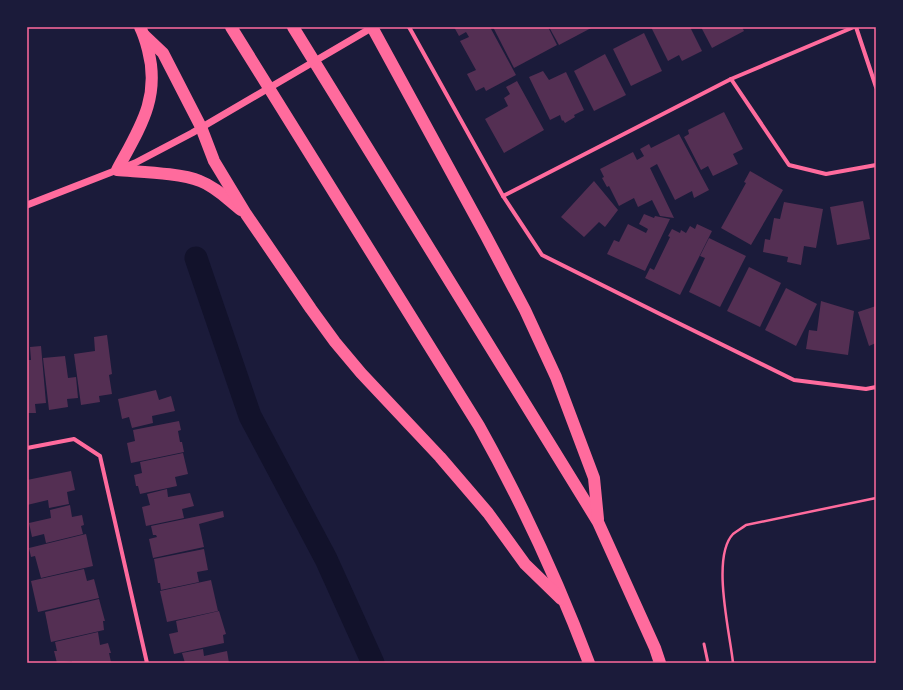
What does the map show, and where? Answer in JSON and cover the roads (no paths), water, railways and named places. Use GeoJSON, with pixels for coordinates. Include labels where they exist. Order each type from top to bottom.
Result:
{"type":"FeatureCollection","features":[{"type":"Feature","properties":{"kind":"highway"},"geometry":{"type":"LineString","coordinates":[[231,27],[319,171],[479,426],[509,481],[567,605],[589,663]]}},
{"type":"Feature","properties":{"kind":"highway"},"geometry":{"type":"LineString","coordinates":[[293,27],[598,522],[655,648],[660,663]]}},
{"type":"Feature","properties":{"kind":"highway"},"geometry":{"type":"LineString","coordinates":[[372,27],[525,310],[550,365],[594,478],[598,522]]}},
{"type":"Feature","properties":{"kind":"highway"},"geometry":{"type":"LineString","coordinates":[[142,31],[162,53],[201,127],[214,161],[246,214],[306,303],[335,342],[361,373],[440,457],[488,514],[525,564],[567,605]]}},
{"type":"Feature","properties":{"kind":"highway"},"geometry":{"type":"LineString","coordinates":[[142,31],[151,60],[152,88],[147,110],[117,170],[199,180],[212,187],[246,214]]}},
{"type":"Feature","properties":{"kind":"street"},"geometry":{"type":"LineString","coordinates":[[27,205],[135,163],[201,127],[372,27]]}},
{"type":"Feature","properties":{"kind":"street"},"geometry":{"type":"LineString","coordinates":[[408,27],[503,196],[542,254],[794,380],[866,389],[876,387]]}},
{"type":"Feature","properties":{"kind":"street"},"geometry":{"type":"LineString","coordinates":[[503,196],[732,79],[855,27],[876,87]]}},
{"type":"Feature","properties":{"kind":"street"},"geometry":{"type":"LineString","coordinates":[[732,79],[789,164],[826,174],[876,165]]}},
{"type":"Feature","properties":{"kind":"street"},"geometry":{"type":"LineString","coordinates":[[27,448],[74,439],[100,456],[147,663]]}},
{"type":"Feature","properties":{"kind":"lane"},"geometry":{"type":"LineString","coordinates":[[704,644],[708,663]]}},
{"type":"Feature","properties":{"kind":"waterway"},"geometry":{"type":"LineString","coordinates":[[196,258],[250,416],[326,559],[373,663]]}}]}
